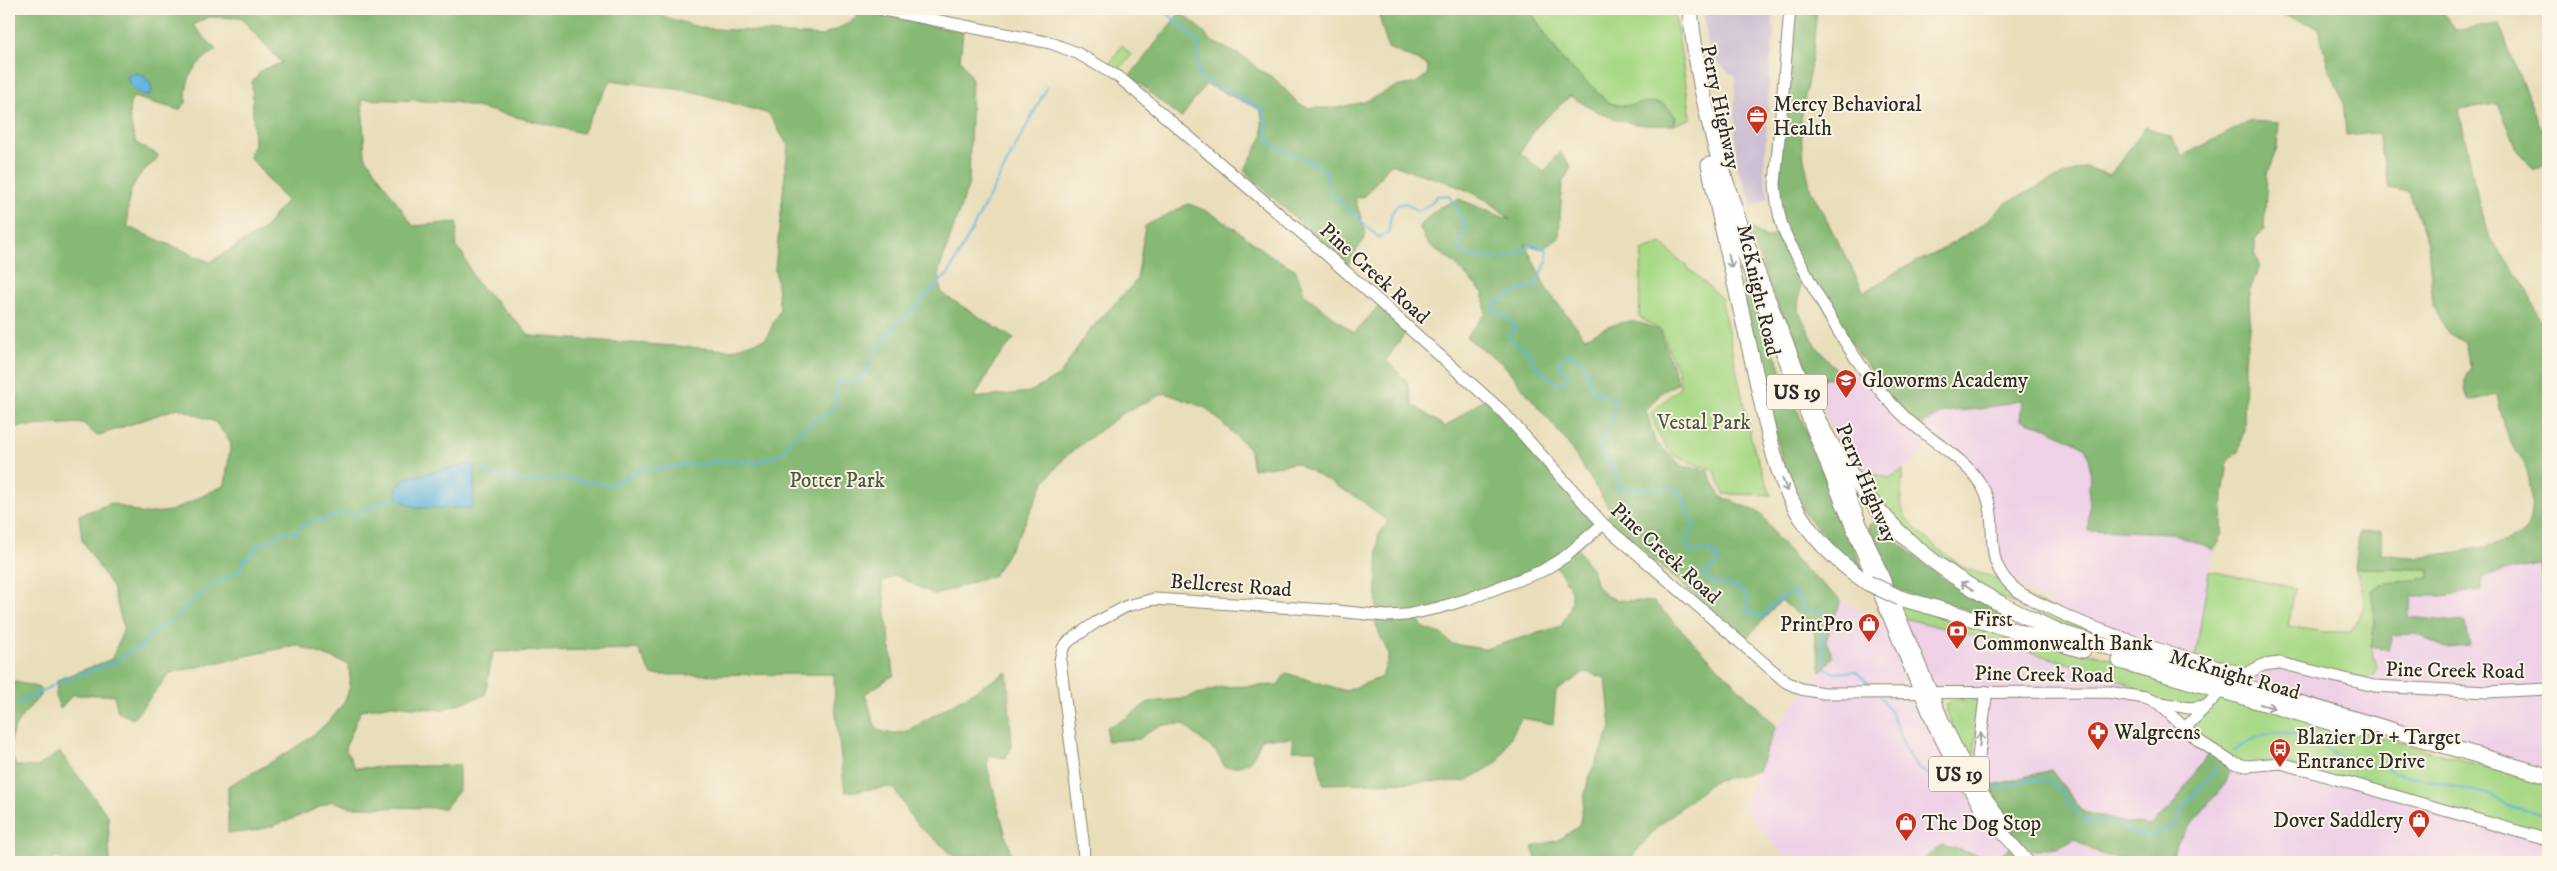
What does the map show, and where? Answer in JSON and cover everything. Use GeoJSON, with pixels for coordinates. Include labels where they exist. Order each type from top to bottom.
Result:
{"type":"FeatureCollection","features":[{"type":"Feature","properties":{"kind":"highway","name":"Perry Highway"},"geometry":{"type":"LineString","coordinates":[[1681,9],[1693,92],[1709,162]]}},
{"type":"Feature","properties":{"kind":"highway","name":"Perry Highway"},"geometry":{"type":"LineString","coordinates":[[1690,9],[1702,90],[1724,184],[1750,257],[1816,417]]}},
{"type":"Feature","properties":{"kind":"highway","name":"McKnight Road"},"geometry":{"type":"LineString","coordinates":[[1709,162],[1770,438],[1785,485],[1801,516],[1823,546],[1841,563],[1868,583],[1900,598],[2548,776]]}},
{"type":"Feature","properties":{"kind":"highway","name":"McKnight Road"},"geometry":{"type":"LineString","coordinates":[[1816,417],[1852,475],[1884,516],[1921,552],[1962,583],[2009,610],[2065,634],[2225,687],[2548,785]]}},
{"type":"Feature","properties":{"kind":"main road","name":"Perry Highway"},"geometry":{"type":"LineString","coordinates":[[1709,162],[1743,259],[1926,692],[1979,789],[2009,830],[2039,862]]}},
{"type":"Feature","properties":{"kind":"main road","name":"Perry Highway"},"geometry":{"type":"LineString","coordinates":[[1816,417],[1926,692],[1947,752],[1963,780],[1992,822],[2028,862]]}},
{"type":"Feature","properties":{"kind":"main road"},"geometry":{"type":"LineString","coordinates":[[1979,789],[1978,761],[1986,692]]}},
{"type":"Feature","properties":{"kind":"street","name":"Pine Creek Road"},"geometry":{"type":"LineString","coordinates":[[879,9],[1051,43],[1077,52],[1120,78],[1318,247],[1502,411],[1603,524],[1781,679],[1801,689],[1862,693],[2108,692],[2154,701],[2166,710],[2184,729],[2225,687],[2263,665],[2280,663],[2374,686],[2487,692],[2548,689]]}},
{"type":"Feature","properties":{"kind":"street"},"geometry":{"type":"LineString","coordinates":[[1790,9],[1775,184],[1777,208],[1783,228],[1830,317],[1881,390],[1905,418],[1966,468],[1980,483],[1990,509],[1993,554],[1996,566],[2002,577],[2021,594],[2092,627],[2246,674]]}},
{"type":"Feature","properties":{"kind":"street","name":"Bellcrest Road"},"geometry":{"type":"LineString","coordinates":[[1084,862],[1083,840],[1060,660],[1063,648],[1069,641],[1095,623],[1136,603],[1163,598],[1326,610],[1376,616],[1411,614],[1468,600],[1542,571],[1566,556],[1603,524]]}},
{"type":"Feature","properties":{"kind":"street"},"geometry":{"type":"LineString","coordinates":[[2154,701],[2189,708],[2206,706]]}},
{"type":"Feature","properties":{"kind":"street"},"geometry":{"type":"LineString","coordinates":[[2184,729],[2211,750],[2233,763],[2247,766],[2281,763],[2548,840]]}},
{"type":"Feature","properties":{"kind":"shaded area"},"geometry":{"type":"Polygon","coordinates":[[[1704,9],[1772,9],[1774,32],[1770,65],[1764,176],[1769,198],[1753,206],[1737,166],[1735,77],[1711,58],[1704,9]]]}},
{"type":"Feature","properties":{"kind":"shaded area"},"geometry":{"type":"Polygon","coordinates":[[[1864,367],[1932,418],[1944,412],[1981,409],[2022,400],[2020,420],[2047,428],[2085,447],[2090,461],[2088,530],[2173,533],[2214,550],[2195,659],[2092,627],[2002,577],[1986,494],[1932,441],[1908,467],[1890,478],[1853,468],[1836,438],[1812,381],[1841,376],[1864,367]]]}},
{"type":"Feature","properties":{"kind":"shaded area"},"geometry":{"type":"Polygon","coordinates":[[[2541,565],[2548,689],[2548,776],[2231,683],[2257,667],[2377,666],[2371,647],[2388,650],[2391,635],[2416,634],[2446,648],[2465,623],[2409,617],[2411,596],[2442,596],[2481,590],[2482,578],[2498,572],[2541,565]]]}},
{"type":"Feature","properties":{"kind":"shaded area"},"geometry":{"type":"Polygon","coordinates":[[[1841,600],[1867,613],[1890,620],[1934,725],[2013,846],[1993,859],[1942,845],[1920,862],[1789,862],[1743,808],[1773,730],[1833,657],[1826,641],[1841,600]]]}},
{"type":"Feature","properties":{"kind":"shaded area"},"geometry":{"type":"Polygon","coordinates":[[[1899,617],[1987,639],[2097,672],[2130,685],[2154,701],[2211,750],[2173,804],[2150,826],[2127,823],[2083,812],[2051,770],[1979,789],[1986,692],[1931,692],[1899,617]]]}},
{"type":"Feature","properties":{"kind":"shaded area"},"geometry":{"type":"Polygon","coordinates":[[[2270,762],[2548,840],[2548,862],[2171,862],[2176,843],[2233,763],[2270,762]]]}},
{"type":"Feature","properties":{"kind":"shaded area"},"geometry":{"type":"Polygon","coordinates":[[[2075,839],[2090,851],[2130,861],[2039,862],[2028,851],[2059,848],[2075,839]]]}},
{"type":"Feature","properties":{"kind":"green space","name":"Potter Park"},"geometry":{"type":"Polygon","coordinates":[[[9,9],[638,9],[702,28],[822,36],[849,23],[861,11],[963,32],[960,59],[972,79],[969,183],[939,270],[941,293],[1014,339],[995,361],[974,398],[1030,392],[1060,375],[1087,333],[1137,280],[1145,226],[1188,204],[1203,210],[1230,225],[1281,262],[1295,269],[1305,295],[1354,333],[1378,307],[1406,332],[1386,360],[1407,381],[1413,405],[1445,427],[1486,397],[1603,524],[1577,548],[1593,571],[1596,584],[1606,596],[1619,600],[1654,602],[1776,726],[1758,771],[1714,781],[1658,826],[1627,862],[1537,862],[1532,847],[1558,840],[1579,826],[1588,780],[1611,728],[1606,678],[1585,672],[1556,691],[1553,724],[1521,718],[1497,763],[1466,781],[1323,784],[1316,750],[1293,750],[1293,738],[1262,738],[1250,761],[1240,766],[1225,767],[1216,752],[1183,724],[1159,726],[1140,739],[1107,741],[1107,727],[1125,719],[1148,702],[1181,699],[1221,687],[1278,685],[1286,673],[1346,691],[1382,677],[1389,655],[1376,626],[1378,536],[1388,522],[1361,500],[1296,463],[1253,469],[1249,448],[1206,408],[1165,393],[1123,413],[1067,455],[1044,482],[1022,529],[994,575],[935,595],[895,575],[882,582],[894,675],[865,694],[873,721],[880,730],[886,733],[907,731],[1007,672],[1012,747],[1005,758],[989,755],[987,766],[1013,862],[980,862],[979,855],[967,862],[959,862],[915,822],[891,787],[845,792],[835,706],[834,674],[652,675],[638,649],[493,652],[485,695],[441,710],[393,705],[361,710],[345,748],[355,768],[459,765],[459,791],[445,808],[350,807],[332,801],[269,827],[228,833],[228,786],[301,744],[334,715],[345,700],[350,683],[348,664],[296,645],[170,673],[133,719],[118,712],[114,695],[72,695],[60,709],[56,697],[57,680],[112,659],[124,628],[112,587],[82,540],[79,515],[112,503],[143,514],[171,511],[225,485],[231,442],[215,422],[178,408],[97,436],[83,423],[9,427],[9,9]],[[208,17],[193,25],[216,50],[196,66],[192,72],[187,85],[186,103],[179,110],[133,97],[131,102],[129,114],[136,143],[158,155],[156,161],[141,174],[132,189],[128,207],[128,227],[210,262],[263,230],[286,201],[249,156],[254,145],[252,82],[263,69],[282,63],[241,18],[208,17]],[[611,80],[582,133],[455,102],[362,99],[365,156],[413,226],[457,222],[456,247],[462,253],[475,281],[531,336],[731,350],[766,339],[780,309],[775,269],[788,146],[769,114],[695,92],[611,80]],[[1554,564],[1416,614],[1423,628],[1441,634],[1452,644],[1485,649],[1561,626],[1572,600],[1566,581],[1554,564]]]}},
{"type":"Feature","properties":{"kind":"green space"},"geometry":{"type":"Polygon","coordinates":[[[1380,9],[1529,9],[1563,60],[1607,101],[1617,105],[1654,102],[1662,104],[1669,109],[1676,118],[1674,125],[1631,123],[1608,116],[1570,96],[1537,126],[1520,153],[1544,172],[1560,152],[1571,167],[1562,183],[1559,238],[1542,249],[1525,244],[1547,290],[1585,338],[1622,322],[1639,323],[1660,331],[1678,383],[1662,392],[1646,410],[1655,442],[1682,466],[1707,470],[1720,496],[1761,513],[1777,538],[1807,571],[1841,600],[1826,641],[1833,657],[1821,672],[1813,627],[1781,600],[1745,640],[1607,518],[1611,511],[1566,441],[1504,365],[1466,337],[1486,313],[1483,293],[1453,262],[1427,243],[1419,226],[1438,208],[1459,199],[1510,220],[1499,209],[1486,200],[1455,185],[1390,164],[1365,196],[1355,198],[1366,235],[1347,266],[1244,171],[1263,136],[1261,110],[1206,84],[1181,118],[1130,76],[1180,12],[1198,26],[1211,41],[1248,59],[1257,69],[1273,77],[1300,105],[1309,108],[1336,108],[1364,102],[1396,87],[1416,83],[1427,75],[1428,65],[1388,48],[1378,12],[1380,9]]]}},
{"type":"Feature","properties":{"kind":"green space"},"geometry":{"type":"Polygon","coordinates":[[[1529,9],[1674,9],[1691,118],[1674,125],[1676,118],[1649,102],[1635,106],[1623,106],[1607,102],[1562,59],[1529,9]]]}},
{"type":"Feature","properties":{"kind":"green space"},"geometry":{"type":"Polygon","coordinates":[[[1790,9],[1817,9],[1813,51],[1801,119],[1802,150],[1811,190],[1864,292],[1903,268],[1936,253],[1981,226],[2006,203],[2045,183],[2085,167],[2110,175],[2146,127],[2172,137],[2182,156],[2251,121],[2279,123],[2277,148],[2267,174],[2264,229],[2255,239],[2255,253],[2260,265],[2249,292],[2250,320],[2245,360],[2244,430],[2238,452],[2228,462],[2223,495],[2222,533],[2214,550],[2173,533],[2088,530],[2090,461],[2085,447],[2047,428],[2020,420],[2022,400],[1981,409],[1944,412],[1917,428],[1905,418],[1801,275],[1798,310],[1815,344],[1841,376],[1812,381],[1779,310],[1747,225],[1766,238],[1778,234],[1783,228],[1777,208],[1790,9]]]}},
{"type":"Feature","properties":{"kind":"green space"},"geometry":{"type":"Polygon","coordinates":[[[2279,9],[2442,9],[2454,30],[2499,24],[2538,123],[2548,140],[2548,163],[2534,171],[2517,148],[2498,104],[2459,109],[2474,182],[2490,239],[2524,283],[2548,339],[2548,689],[2545,689],[2544,593],[2541,565],[2498,572],[2482,577],[2481,590],[2442,596],[2411,596],[2409,617],[2466,623],[2470,646],[2446,648],[2415,634],[2392,635],[2388,650],[2371,647],[2375,621],[2371,590],[2381,584],[2429,578],[2429,569],[2355,568],[2359,533],[2381,531],[2381,553],[2404,557],[2437,555],[2507,541],[2526,530],[2529,523],[2531,507],[2529,480],[2525,465],[2515,451],[2508,436],[2497,395],[2469,401],[2465,384],[2466,377],[2471,369],[2465,343],[2448,333],[2433,305],[2428,244],[2409,192],[2389,188],[2378,133],[2346,135],[2343,99],[2329,70],[2318,27],[2279,13],[2279,9]]]}},
{"type":"Feature","properties":{"kind":"green space"},"geometry":{"type":"Polygon","coordinates":[[[1122,45],[1131,55],[1119,71],[1109,65],[1122,45]]]}},
{"type":"Feature","properties":{"kind":"green space","name":"Vestal Park"},"geometry":{"type":"Polygon","coordinates":[[[1661,243],[1721,298],[1752,443],[1771,495],[1724,494],[1714,470],[1688,462],[1672,453],[1666,447],[1656,428],[1651,413],[1680,387],[1678,372],[1661,330],[1639,317],[1642,251],[1661,243]]]}},
{"type":"Feature","properties":{"kind":"green space"},"geometry":{"type":"Polygon","coordinates":[[[1745,282],[1864,572],[1844,559],[1805,514],[1782,461],[1740,283],[1745,282]]]}},
{"type":"Feature","properties":{"kind":"green space"},"geometry":{"type":"Polygon","coordinates":[[[1860,465],[1866,472],[1889,478],[1903,470],[1902,507],[1903,512],[1913,527],[1963,566],[1995,578],[2002,584],[2091,630],[2089,636],[1990,592],[1936,558],[1902,527],[1882,504],[1853,468],[1860,465]]]}},
{"type":"Feature","properties":{"kind":"green space"},"geometry":{"type":"Polygon","coordinates":[[[1878,521],[1910,552],[1945,579],[1982,603],[2022,624],[1915,596],[1893,587],[1868,526],[1878,521]]]}},
{"type":"Feature","properties":{"kind":"green space"},"geometry":{"type":"Polygon","coordinates":[[[2355,568],[2429,569],[2429,578],[2381,584],[2371,590],[2375,621],[2371,647],[2377,666],[2374,675],[2350,682],[2286,664],[2246,674],[2195,659],[2209,571],[2295,588],[2288,626],[2324,632],[2351,632],[2364,607],[2362,587],[2355,568]]]}},
{"type":"Feature","properties":{"kind":"green space"},"geometry":{"type":"Polygon","coordinates":[[[1900,598],[2548,785],[2548,840],[2281,763],[2247,766],[2184,729],[2206,707],[2154,701],[2130,685],[2097,672],[1987,639],[1899,617],[1900,598]]]}},
{"type":"Feature","properties":{"kind":"green space"},"geometry":{"type":"Polygon","coordinates":[[[9,680],[40,688],[40,696],[20,720],[12,736],[12,755],[16,766],[37,767],[60,752],[108,816],[110,862],[68,862],[56,858],[50,862],[9,862],[9,680]]]}},
{"type":"Feature","properties":{"kind":"green space"},"geometry":{"type":"Polygon","coordinates":[[[1975,700],[1979,702],[1973,763],[1970,764],[1946,711],[1946,705],[1951,701],[1975,700]]]}},
{"type":"Feature","properties":{"kind":"green space"},"geometry":{"type":"Polygon","coordinates":[[[2211,750],[2233,763],[2225,784],[2176,843],[2171,862],[2145,862],[2121,859],[2086,847],[2075,839],[2059,848],[2028,851],[1979,789],[2051,770],[2083,812],[2127,823],[2150,826],[2173,804],[2211,750]]]}},
{"type":"Feature","properties":{"kind":"green space"},"geometry":{"type":"Polygon","coordinates":[[[1942,845],[1993,859],[2013,846],[2028,862],[1920,862],[1942,845]]]}},
{"type":"Feature","properties":{"kind":"water"},"geometry":{"type":"Polygon","coordinates":[[[133,73],[144,76],[150,84],[152,91],[148,96],[137,92],[130,84],[127,77],[133,73]]]}},
{"type":"Feature","properties":{"kind":"water"},"geometry":{"type":"Polygon","coordinates":[[[467,463],[476,467],[472,508],[416,508],[398,499],[397,488],[405,478],[463,466],[467,463]]]}},
{"type":"Feature","properties":{"kind":"waterway"},"geometry":{"type":"LineString","coordinates":[[1163,9],[1199,43],[1198,77],[1264,110],[1269,142],[1326,171],[1326,183],[1332,194],[1378,237],[1388,234],[1391,215],[1397,205],[1405,203],[1418,211],[1430,204],[1437,196],[1448,195],[1467,227],[1459,243],[1459,249],[1464,253],[1477,258],[1491,259],[1512,256],[1533,244],[1547,250],[1547,261],[1536,286],[1520,291],[1492,305],[1493,309],[1514,324],[1516,328],[1509,334],[1510,340],[1531,354],[1534,364],[1556,383],[1562,384],[1567,381],[1568,375],[1559,365],[1562,359],[1569,354],[1581,360],[1584,364],[1593,391],[1614,398],[1614,414],[1603,438],[1600,454],[1614,469],[1618,488],[1674,489],[1682,493],[1687,513],[1695,524],[1687,540],[1687,549],[1691,553],[1708,550],[1715,554],[1719,563],[1704,574],[1707,578],[1714,582],[1733,585],[1740,589],[1748,600],[1746,612],[1763,616],[1780,598],[1791,594],[1796,595],[1801,600],[1806,611],[1823,610],[1829,615],[1822,636],[1826,668],[1834,673],[1855,671],[1874,688]]}},
{"type":"Feature","properties":{"kind":"waterway"},"geometry":{"type":"LineString","coordinates":[[2535,9],[2545,16],[2541,74],[2543,85],[2548,91]]}},
{"type":"Feature","properties":{"kind":"waterway"},"geometry":{"type":"LineString","coordinates":[[482,471],[528,482],[567,479],[611,485],[644,467],[657,469],[681,465],[740,461],[756,463],[774,457],[785,450],[792,437],[817,418],[831,413],[835,405],[838,381],[859,381],[863,378],[871,357],[886,339],[885,334],[895,330],[897,321],[916,309],[922,299],[949,273],[1047,87]]}},
{"type":"Feature","properties":{"kind":"waterway"},"geometry":{"type":"LineString","coordinates":[[9,705],[18,703],[54,685],[122,659],[127,652],[137,649],[152,632],[174,620],[182,610],[208,588],[241,569],[242,562],[254,552],[256,545],[267,543],[285,531],[297,533],[302,525],[344,512],[358,516],[371,506],[398,499]]}},
{"type":"Feature","properties":{"kind":"waterway"},"geometry":{"type":"LineString","coordinates":[[1881,697],[1891,713],[1913,762],[1922,770],[1937,778],[1959,785]]}},
{"type":"Feature","properties":{"kind":"waterway"},"geometry":{"type":"LineString","coordinates":[[2234,750],[2262,735],[2281,733],[2302,736],[2349,760],[2492,795],[2507,805],[2548,817]]}},
{"type":"Feature","properties":{"kind":"waterway"},"geometry":{"type":"LineString","coordinates":[[1990,788],[2004,788],[2027,780],[2046,780],[2058,788],[2078,815],[2089,822],[2112,823],[2137,834],[2150,836],[2177,823],[2184,806],[2218,767]]}},
{"type":"Feature","properties":{"kind":"place","name":"Mercy Behavioral Health"},"geometry":{"type":"Point","coordinates":[1757,135]}},
{"type":"Feature","properties":{"kind":"place","name":"Gloworms Academy"},"geometry":{"type":"Point","coordinates":[1846,399]}},
{"type":"Feature","properties":{"kind":"place","name":"PrintPro"},"geometry":{"type":"Point","coordinates":[1869,643]}},
{"type":"Feature","properties":{"kind":"place","name":"First Commonwealth Bank"},"geometry":{"type":"Point","coordinates":[1957,650]}},
{"type":"Feature","properties":{"kind":"place","name":"Walgreens"},"geometry":{"type":"Point","coordinates":[2098,751]}},
{"type":"Feature","properties":{"kind":"place","name":"Blazier Dr + Target Entrance Drive"},"geometry":{"type":"Point","coordinates":[2280,768]}},
{"type":"Feature","properties":{"kind":"place","name":"Dover Saddlery"},"geometry":{"type":"Point","coordinates":[2419,839]}},
{"type":"Feature","properties":{"kind":"place","name":"The Dog Stop"},"geometry":{"type":"Point","coordinates":[1906,842]}}]}
